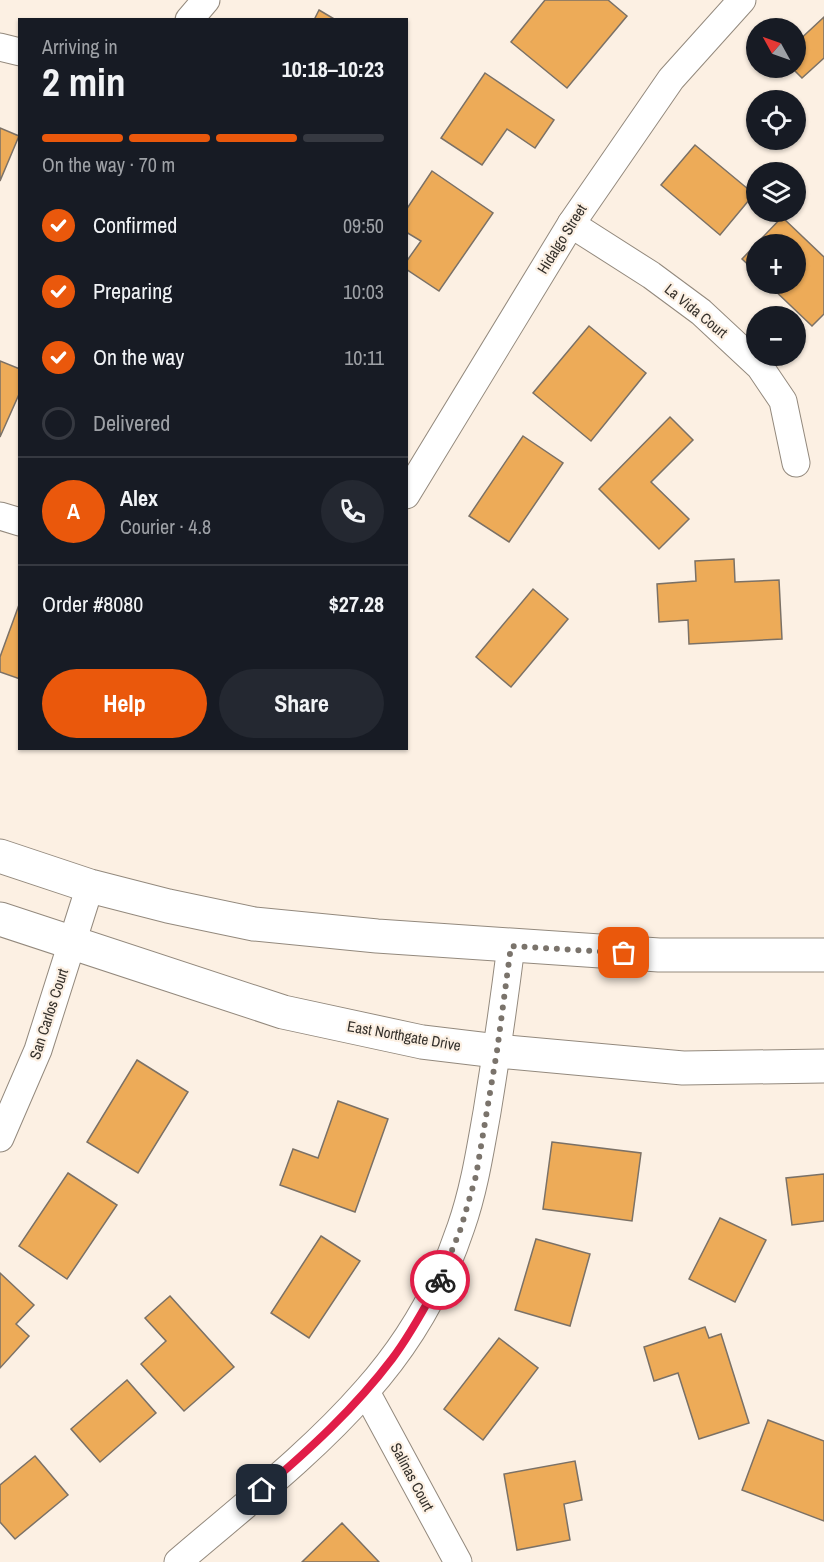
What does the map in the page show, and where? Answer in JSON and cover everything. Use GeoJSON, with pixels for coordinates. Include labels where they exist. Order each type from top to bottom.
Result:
{"type":"FeatureCollection","features":[{"type":"Feature","properties":{"kind":"main road"},"geometry":{"type":"LineString","coordinates":[[0,856],[90,886],[168,906],[254,924],[511,946],[659,955],[824,955]]}},
{"type":"Feature","properties":{"kind":"main road","name":"East Northgate Drive"},"geometry":{"type":"LineString","coordinates":[[0,919],[283,1012],[422,1042],[683,1068],[824,1066]]}},
{"type":"Feature","properties":{"kind":"street"},"geometry":{"type":"LineString","coordinates":[[191,18],[206,0]]}},
{"type":"Feature","properties":{"kind":"street","name":"Hidalgo Street"},"geometry":{"type":"LineString","coordinates":[[408,492],[571,224],[671,79],[742,0]]}},
{"type":"Feature","properties":{"kind":"street"},"geometry":{"type":"LineString","coordinates":[[0,47],[18,52]]}},
{"type":"Feature","properties":{"kind":"street","name":"La Vida Court"},"geometry":{"type":"LineString","coordinates":[[571,224],[651,275],[701,312],[760,367],[783,401],[796,463]]}},
{"type":"Feature","properties":{"kind":"street"},"geometry":{"type":"LineString","coordinates":[[0,516],[18,521]]}},
{"type":"Feature","properties":{"kind":"street","name":"San Carlos Court"},"geometry":{"type":"LineString","coordinates":[[0,1138],[9,1122],[38,1050],[90,886]]}},
{"type":"Feature","properties":{"kind":"street"},"geometry":{"type":"LineString","coordinates":[[178,1562],[312,1446],[366,1392],[393,1358],[440,1280],[461,1228],[476,1176],[497,1051],[511,946]]}},
{"type":"Feature","properties":{"kind":"street","name":"Salinas Court"},"geometry":{"type":"LineString","coordinates":[[366,1392],[458,1562]]}},
{"type":"Feature","properties":{"kind":"building"},"geometry":{"type":"Polygon","coordinates":[[[545,0],[608,0],[627,16],[567,88],[511,42],[545,0]]]}},
{"type":"Feature","properties":{"kind":"building"},"geometry":{"type":"Polygon","coordinates":[[[319,10],[333,18],[315,18],[319,10]]]}},
{"type":"Feature","properties":{"kind":"building"},"geometry":{"type":"Polygon","coordinates":[[[824,17],[824,58],[806,74],[806,34],[824,17]]]}},
{"type":"Feature","properties":{"kind":"building"},"geometry":{"type":"Polygon","coordinates":[[[485,73],[554,120],[535,148],[507,129],[482,165],[441,138],[485,73]]]}},
{"type":"Feature","properties":{"kind":"building"},"geometry":{"type":"Polygon","coordinates":[[[0,128],[18,136],[18,138],[0,181],[0,128]]]}},
{"type":"Feature","properties":{"kind":"building"},"geometry":{"type":"Polygon","coordinates":[[[695,145],[746,187],[746,204],[720,235],[661,185],[695,145]]]}},
{"type":"Feature","properties":{"kind":"building"},"geometry":{"type":"Polygon","coordinates":[[[432,171],[493,213],[439,291],[408,270],[408,259],[421,241],[408,233],[408,207],[432,171]]]}},
{"type":"Feature","properties":{"kind":"building"},"geometry":{"type":"Polygon","coordinates":[[[777,222],[787,222],[800,234],[766,234],[777,222]]]}},
{"type":"Feature","properties":{"kind":"building"},"geometry":{"type":"Polygon","coordinates":[[[806,240],[824,257],[824,314],[812,326],[806,320],[806,306],[791,306],[778,294],[806,294],[806,240]]]}},
{"type":"Feature","properties":{"kind":"building"},"geometry":{"type":"Polygon","coordinates":[[[589,326],[646,373],[591,441],[533,393],[589,326]]]}},
{"type":"Feature","properties":{"kind":"building"},"geometry":{"type":"Polygon","coordinates":[[[0,361],[18,368],[18,396],[0,437],[0,361]]]}},
{"type":"Feature","properties":{"kind":"building"},"geometry":{"type":"Polygon","coordinates":[[[670,417],[693,440],[651,482],[689,519],[659,549],[599,489],[670,417]]]}},
{"type":"Feature","properties":{"kind":"building"},"geometry":{"type":"Polygon","coordinates":[[[523,436],[563,463],[509,542],[469,516],[523,436]]]}},
{"type":"Feature","properties":{"kind":"building"},"geometry":{"type":"Polygon","coordinates":[[[734,559],[735,582],[779,580],[782,639],[689,644],[688,620],[659,622],[657,584],[696,581],[695,561],[734,559]]]}},
{"type":"Feature","properties":{"kind":"building"},"geometry":{"type":"Polygon","coordinates":[[[533,589],[568,619],[511,687],[476,657],[533,589]]]}},
{"type":"Feature","properties":{"kind":"building"},"geometry":{"type":"Polygon","coordinates":[[[18,608],[18,678],[0,672],[0,657],[18,608]]]}},
{"type":"Feature","properties":{"kind":"building"},"geometry":{"type":"Polygon","coordinates":[[[137,1060],[188,1092],[138,1173],[87,1142],[137,1060]]]}},
{"type":"Feature","properties":{"kind":"building"},"geometry":{"type":"Polygon","coordinates":[[[338,1101],[388,1119],[355,1212],[280,1185],[293,1149],[318,1158],[338,1101]]]}},
{"type":"Feature","properties":{"kind":"building"},"geometry":{"type":"Polygon","coordinates":[[[552,1142],[641,1153],[632,1221],[543,1209],[552,1142]]]}},
{"type":"Feature","properties":{"kind":"building"},"geometry":{"type":"Polygon","coordinates":[[[68,1173],[117,1205],[67,1279],[19,1246],[68,1173]]]}},
{"type":"Feature","properties":{"kind":"building"},"geometry":{"type":"Polygon","coordinates":[[[824,1174],[824,1221],[792,1225],[786,1178],[824,1174]]]}},
{"type":"Feature","properties":{"kind":"building"},"geometry":{"type":"Polygon","coordinates":[[[720,1218],[766,1240],[735,1302],[689,1279],[720,1218]]]}},
{"type":"Feature","properties":{"kind":"building"},"geometry":{"type":"Polygon","coordinates":[[[321,1236],[360,1261],[309,1338],[271,1313],[321,1236]]]}},
{"type":"Feature","properties":{"kind":"building"},"geometry":{"type":"Polygon","coordinates":[[[536,1239],[590,1254],[570,1326],[515,1310],[536,1239]]]}},
{"type":"Feature","properties":{"kind":"building"},"geometry":{"type":"Polygon","coordinates":[[[0,1273],[34,1305],[16,1324],[29,1336],[0,1368],[0,1273]]]}},
{"type":"Feature","properties":{"kind":"building"},"geometry":{"type":"Polygon","coordinates":[[[170,1296],[234,1367],[184,1411],[141,1364],[166,1341],[145,1318],[170,1296]]]}},
{"type":"Feature","properties":{"kind":"building"},"geometry":{"type":"Polygon","coordinates":[[[705,1327],[709,1338],[721,1334],[749,1423],[699,1439],[678,1373],[654,1381],[644,1347],[705,1327]]]}},
{"type":"Feature","properties":{"kind":"building"},"geometry":{"type":"Polygon","coordinates":[[[499,1338],[538,1368],[483,1440],[444,1409],[499,1338]]]}},
{"type":"Feature","properties":{"kind":"building"},"geometry":{"type":"Polygon","coordinates":[[[127,1380],[156,1413],[100,1462],[71,1429],[127,1380]]]}},
{"type":"Feature","properties":{"kind":"building"},"geometry":{"type":"Polygon","coordinates":[[[768,1420],[824,1441],[824,1521],[742,1490],[768,1420]]]}},
{"type":"Feature","properties":{"kind":"building"},"geometry":{"type":"Polygon","coordinates":[[[35,1456],[68,1495],[15,1539],[0,1522],[0,1485],[35,1456]]]}},
{"type":"Feature","properties":{"kind":"building"},"geometry":{"type":"Polygon","coordinates":[[[575,1461],[582,1500],[564,1504],[570,1540],[517,1550],[504,1474],[575,1461]]]}},
{"type":"Feature","properties":{"kind":"building"},"geometry":{"type":"Polygon","coordinates":[[[342,1523],[379,1562],[302,1562],[342,1523]]]}},
{"type":"Feature","properties":{"kind":"way so far"},"geometry":{"type":"LineString","coordinates":[[440,1280],[461,1228],[476,1176],[497,1051],[511,946],[624,953]]}},
{"type":"Feature","properties":{"kind":"route"},"geometry":{"type":"LineString","coordinates":[[262,1490],[312,1446],[366,1392],[393,1358],[440,1280]]}}]}
